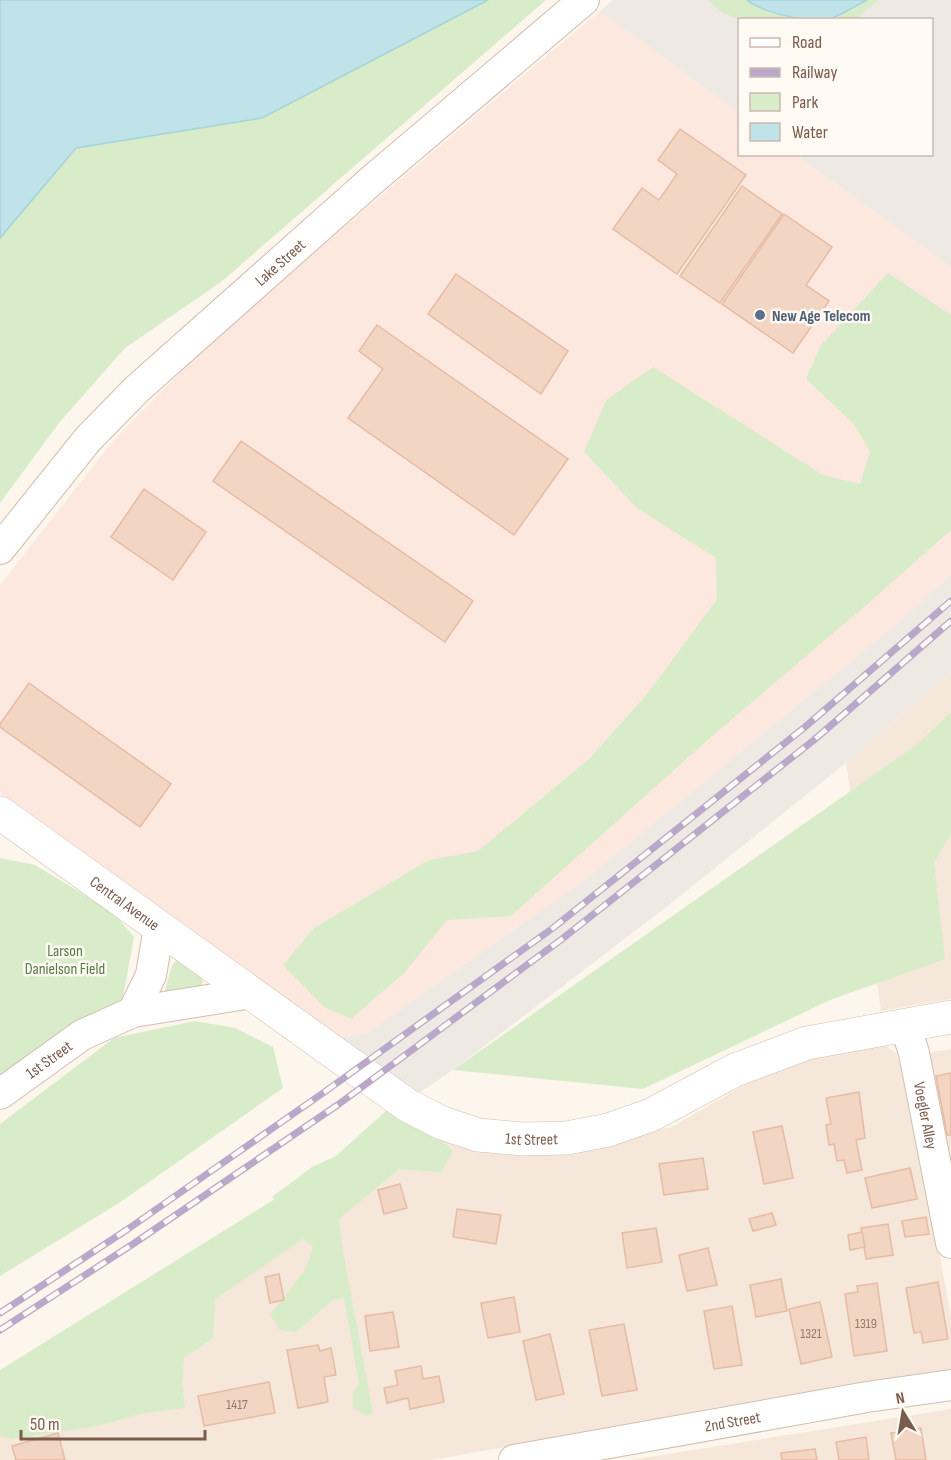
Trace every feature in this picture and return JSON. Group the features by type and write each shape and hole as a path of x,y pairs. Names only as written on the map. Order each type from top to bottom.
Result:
{"street":[{"name":"Lake Street","path":"0,549 88,439 137,389 371,181 584,0"},
{"name":"Central Avenue","path":"0,813 252,993"},
{"path":"133,1012 152,975 159,927"},
{"name":"1st Street","path":"0,1094 82,1035 133,1012 252,993 406,1105 442,1123 478,1135 523,1139 567,1138 608,1130 651,1115 735,1070 807,1043 951,1017"},
{"name":"Voegler Alley","path":"905,1025 914,1053 951,1243"},
{"name":"2nd Street","path":"514,1460 605,1452 867,1397 951,1385"}],"shaded area":[{"path":"613,0 951,0 951,267 797,156 933,156 933,18 738,18 738,112 600,11"},
{"path":"600,11 738,112 738,156 797,156 951,267 951,575 894,626 587,878 367,1033 337,1038 0,793 0,585 113,441 223,329"},
{"path":"951,575 951,673 846,763 665,908 453,1070 419,1093 337,1038 367,1033 587,878 894,626"},
{"path":"951,673 951,999 881,1011 846,763"},
{"path":"879,1041 896,1053 906,1075 951,1316 951,1369 431,1460 0,1460 0,1397 409,1127 490,1152 541,1156 672,1127 778,1065"},
{"path":"951,1049 951,1203 922,1054"},
{"path":"951,1409 951,1460 630,1460"}],"green space":[{"path":"488,0 546,0 221,282 125,348 59,423 0,503 0,238 76,148 262,118"},
{"path":"708,0 747,0 771,12 807,18 738,20 723,13"},
{"path":"867,0 878,0 857,18 829,18"},
{"path":"888,273 951,315 951,530 711,737 511,916 447,920 405,972 351,1019 324,1007 283,965 314,928 429,860 478,851 589,759 648,693 717,599 716,558 637,508 584,452 606,400 653,367 823,475 860,484 870,452 854,424 806,379 821,345"},
{"path":"951,712 951,834 934,862 945,959 830,1000 643,1089 453,1070 919,743"},
{"name":"Larson Danielson Field","path":"0,858 35,865 114,913 134,937 122,1002 0,1084"},
{"path":"178,959 201,977 203,981 201,987 162,996 172,966"},
{"path":"195,1021 235,1028 273,1047 283,1088 119,1203 0,1276 0,1124 114,1038"},
{"path":"387,1110 429,1129 453,1151 442,1172 399,1169 339,1219 373,1413 366,1416 353,1408 353,1392 359,1384 344,1298 333,1300 296,1332 280,1330 270,1315 305,1270 313,1247 303,1239 215,1299 213,1338 184,1358 182,1384 185,1408 144,1413 93,1427 12,1439 0,1436 0,1370 275,1199 272,1197 312,1167 336,1156"}],"water":[{"path":"0,0 488,0 262,118 76,148 0,238"},
{"path":"747,0 867,0 832,18 799,18 774,13"}],"building":[{"path":"680,129 746,175 677,274 613,229 642,188 659,200 677,174 658,160"},
{"path":"742,186 782,214 720,303 680,276"},
{"path":"784,214 832,247 806,285 829,301 793,353 722,304"},
{"path":"456,274 568,351 541,394 428,314"},
{"path":"377,325 568,459 514,535 348,418 383,369 359,351"},
{"path":"241,441 473,601 445,642 213,481"},
{"path":"144,489 206,532 173,580 111,537"},
{"path":"29,683 171,784 140,827 0,727"},
{"path":"951,1073 951,1135 947,1135 936,1076"},
{"path":"859,1092 865,1138 856,1140 862,1170 847,1173 844,1160 837,1161 834,1144 829,1145 826,1125 831,1124 826,1098"},
{"path":"782,1126 793,1178 764,1184 753,1132"},
{"path":"703,1158 708,1189 664,1195 659,1164"},
{"path":"910,1168 917,1199 872,1208 865,1178"},
{"path":"400,1184 407,1208 384,1214 378,1190"},
{"path":"457,1209 501,1215 496,1244 453,1237"},
{"path":"772,1213 776,1225 753,1231 749,1219"},
{"path":"926,1217 929,1234 905,1237 902,1221"},
{"path":"888,1224 893,1255 866,1259 861,1228"},
{"path":"656,1228 662,1262 627,1268 622,1233"},
{"path":"862,1232 865,1247 850,1250 848,1235"},
{"path":"708,1248 717,1285 687,1291 679,1255"},
{"path":"279,1274 284,1300 270,1303 265,1277"},
{"path":"781,1279 787,1311 756,1317 750,1285"},
{"path":"938,1282 948,1339 923,1343 921,1332 914,1333 906,1288"},
{"path":"877,1283 887,1351 854,1356 845,1294 858,1292 857,1286"},
{"path":"514,1297 520,1332 488,1338 481,1303"},
{"path":"820,1302 832,1357 801,1364 789,1309"},
{"path":"732,1306 742,1365 714,1369 704,1311"},
{"path":"393,1312 399,1347 370,1351 365,1316"},
{"path":"624,1324 637,1390 602,1396 589,1330"},
{"path":"550,1334 564,1394 536,1400 523,1341"},
{"path":"318,1345 320,1351 331,1348 336,1375 324,1377 328,1402 298,1408 287,1350"},
{"path":"421,1366 423,1379 439,1376 444,1402 410,1409 408,1398 387,1403 384,1388 398,1385 395,1371"},
{"path":"269,1382 275,1413 204,1426 198,1396"},
{"path":"921,1428 926,1460 896,1460 891,1433"},
{"path":"58,1433 65,1460 16,1460 12,1446"},
{"path":"866,1437 869,1460 839,1460 836,1442"},
{"path":"815,1449 817,1460 782,1460 781,1453"}],"railway":[{"path":"0,1313 128,1229 553,928 805,727 951,601"},
{"path":"0,1330 133,1244 339,1104 562,939 814,740 951,621"}],"place":[{"name":"New Age Telecom","path":"760,315"}]}
